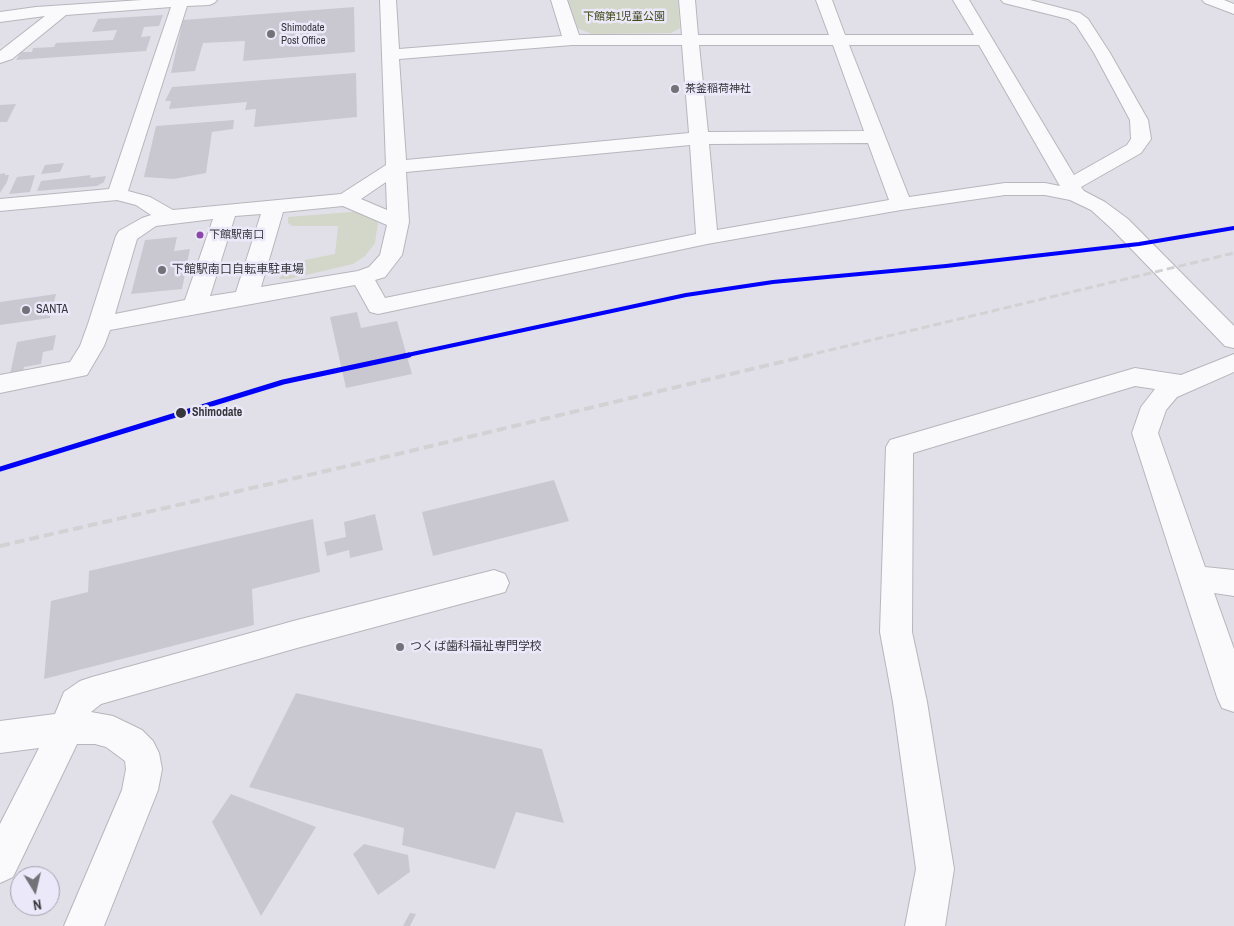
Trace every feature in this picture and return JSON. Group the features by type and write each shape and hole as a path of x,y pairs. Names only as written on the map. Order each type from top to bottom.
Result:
{"street":[{"path":"0,17 36,12 56,5 209,0"},
{"path":"100,324 362,277 377,272 386,263 391,255 398,222 388,0"},
{"path":"559,0 572,40"},
{"path":"687,0 707,238"},
{"path":"824,0 874,137 901,204"},
{"path":"1210,0 1234,9"},
{"path":"117,194 181,2"},
{"path":"0,58 6,55 56,5"},
{"path":"362,277 378,307 707,238 901,204 1005,189 1073,190 1134,149 1141,139 1139,120 1082,22 1074,16 988,5 985,40 1073,190 1098,206 1120,224 1234,340"},
{"path":"390,55 572,40 985,40"},
{"path":"346,200 396,167 699,138 874,137"},
{"path":"0,384 78,369 92,346 132,223 130,207 117,194"},
{"path":"0,205 117,194 143,201 169,217"},
{"path":"127,236 150,222 169,217 346,200 398,222"},
{"path":"246,298 274,206"},
{"path":"195,306 226,211"},
{"path":"1234,362 1168,391 1154,407 1146,433 1234,697"},
{"path":"925,926 935,869 910,702 896,632 900,447 1135,376 1183,384"},
{"path":"1194,578 1234,583"},
{"path":"0,864 67,728 76,703 92,692 114,684 297,634 494,583"},
{"path":"0,737 67,728 95,728 113,732 130,742 141,753 144,769 140,790 84,926"}],"green space":[{"name":"下館第1児童公園","path":"567,0 678,0 680,28 671,33 592,34 577,28"},
{"path":"363,211 372,215 378,223 375,243 365,256 353,264 289,279 279,279 288,265 335,254 338,226 292,226 288,223 288,217"}],"building":[{"path":"354,7 355,52 243,61 245,41 203,43 195,71 171,73 183,20"},
{"path":"163,15 159,26 144,27 141,37 151,36 146,51 16,60 21,52 32,52 33,48 54,47 56,43 113,40 117,30 92,32 98,19"},
{"path":"356,73 357,117 254,127 256,109 245,110 247,102 169,109 171,101 165,101 172,87"},
{"path":"16,104 7,122 0,122 0,105"},
{"path":"234,120 233,129 212,132 206,173 174,179 144,177 156,126"},
{"path":"64,163 60,172 41,174 45,165"},
{"path":"5,173 5,175 9,175 0,193 0,174"},
{"path":"35,175 30,192 9,194 17,177"},
{"path":"91,175 90,178 106,176 104,182 97,186 37,191 41,181"},
{"name":"下館駅南口自転車駐車場","path":"177,237 174,251 190,249 182,289 131,294 145,240"},
{"name":"SANTA","path":"56,294 50,318 0,325 0,302"},
{"path":"357,312 361,328 397,321 412,374 346,388 330,317"},
{"path":"56,335 53,350 43,352 41,364 24,367 23,372 10,374 17,342"},
{"path":"554,480 569,521 433,556 422,512"},
{"path":"375,514 383,550 350,558 349,550 327,556 324,542 346,537 344,522"},
{"path":"313,519 320,572 252,589 254,625 44,679 51,601 88,592 89,571"},
{"path":"296,693 542,749 564,823 516,812 495,869 402,845 404,828 249,787"},
{"path":"231,794 316,827 261,916 212,822"},
{"path":"364,844 408,855 410,872 378,895 353,854"},
{"path":"410,913 416,914 410,926 403,926"}],"railway":[{"path":"805,356 1234,253"},
{"path":"0,546 352,465 810,355"}],"transit line":[{"path":"0,469 283,382 686,295 773,282 946,266 1139,244 1234,228"}],"place":[{"name":"Shimodate Post Office","path":"271,34"},
{"name":"茶釜稲荷神社","path":"675,89"},
{"name":"下館駅南口","path":"200,235"},
{"name":"下館駅南口自転車駐車場","path":"162,270"},
{"name":"SANTA","path":"26,310"},
{"name":"Shimodate","path":"181,413"},
{"name":"つくば歯科福祉専門学校","path":"400,647"}]}
